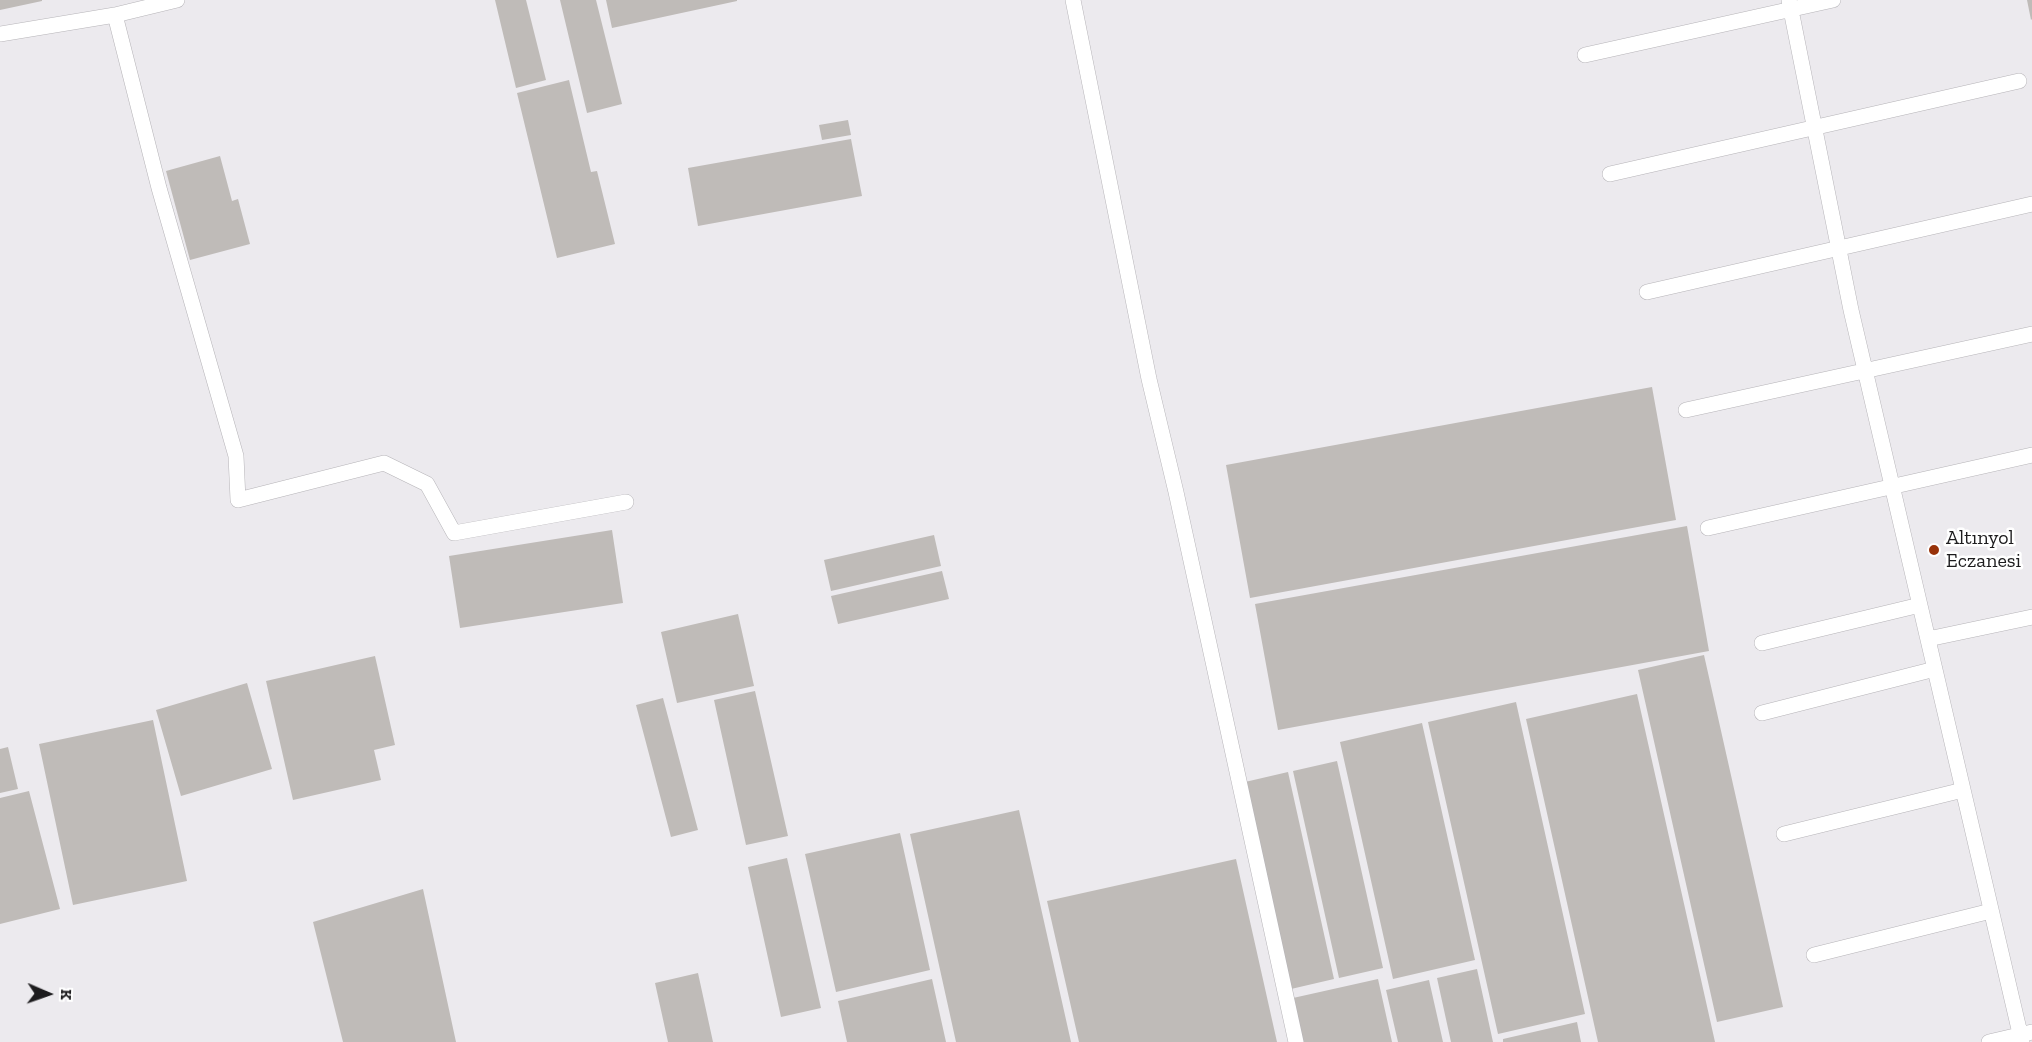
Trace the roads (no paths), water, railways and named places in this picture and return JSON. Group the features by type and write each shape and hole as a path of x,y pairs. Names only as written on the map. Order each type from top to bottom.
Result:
{"street":[{"path":"0,34 115,15 177,0"},
{"path":"1073,0 1149,379 1296,1042"},
{"path":"1585,55 1790,5 1833,0"},
{"path":"1790,5 1865,369 1992,911 2025,1036 1989,1042"},
{"path":"115,15 159,188 236,456 238,500 384,463 427,484 454,533 626,502"},
{"path":"1610,174 2019,81"},
{"path":"1647,292 2032,204"},
{"path":"1686,410 2032,333"},
{"path":"1708,528 1893,489 2032,456"},
{"path":"1761,643 1920,604"},
{"path":"1928,639 2032,617"},
{"path":"1762,713 1935,669"},
{"path":"1784,834 1963,790"},
{"path":"1814,956 1992,911"}],"place":[{"name":"Altınyol Eczanesi","path":"1934,550"}]}
